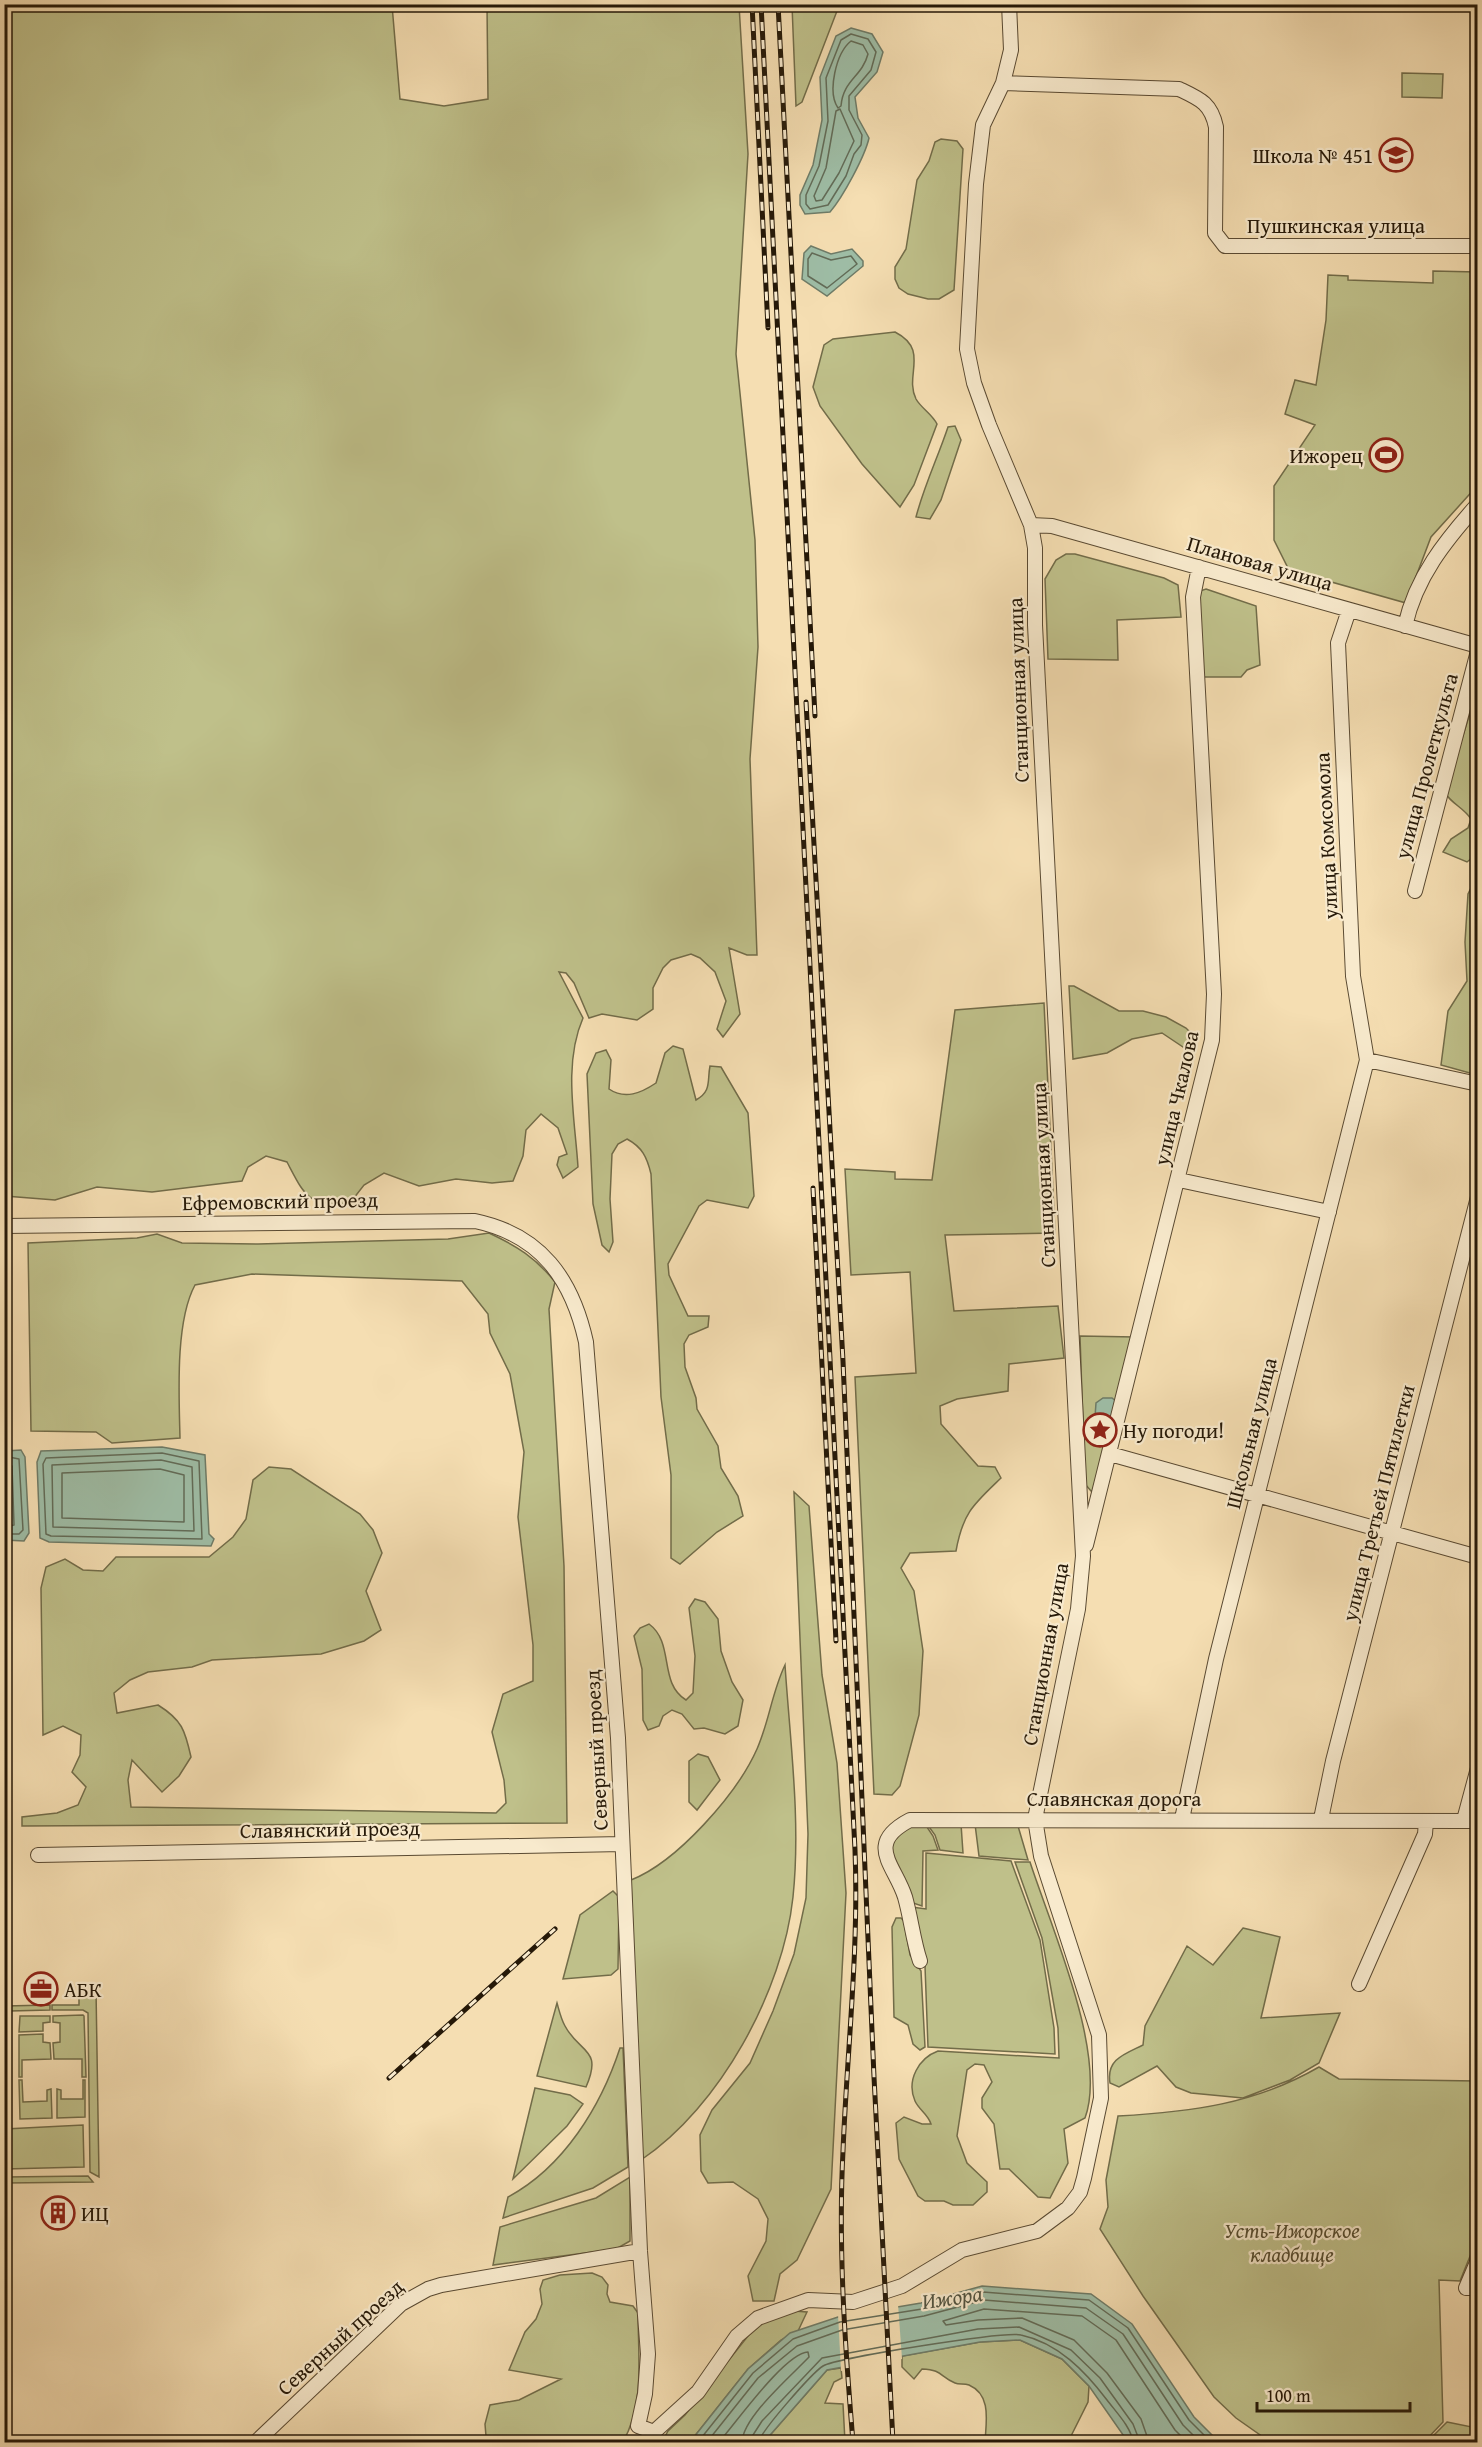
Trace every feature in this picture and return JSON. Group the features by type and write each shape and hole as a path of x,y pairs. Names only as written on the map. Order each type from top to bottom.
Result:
{"street":[{"name":"Станционная улица","path":"1009,4 1011,50 1003,84 983,125 975,196 967,349 974,383 1031,525 1035,548 1035,625 1083,1556 1078,1609 1035,1819"},
{"name":"Пушкинская улица","path":"1003,84 1179,89 1196,97 1212,110 1216,127 1215,233 1225,246 1478,246"},
{"path":"1405,626 1415,591 1440,547 1478,504"},
{"name":"Плановая улица","path":"1031,525 1052,526 1478,646"},
{"name":"улица Чкалова","path":"1083,1556 1208,1064 1214,1019 1193,597 1199,567"},
{"name":"улица Комсомола","path":"1349,610 1338,643 1353,976 1367,1060"},
{"name":"улица Пролеткульта","path":"1415,891 1478,651"},
{"path":"1367,1060 1478,1084"},
{"name":"Школьная улица","path":"1182,1819 1216,1659 1367,1060"},
{"path":"1179,1180 1329,1212"},
{"name":"улица Третьей Пятилетки","path":"1321,1819 1333,1761 1478,1197"},
{"name":"Ефремовский проезд","path":"4,1226 460,1220 494,1225 509,1231 546,1257"},
{"name":"Северный проезд","path":"546,1257 571,1290 586,1342 617,1726 640,2251 648,2354 645,2394 638,2426 654,2432 665,2425 698,2392 737,2336 758,2318 808,2300 853,2302 902,2286 962,2250 1037,2231 1068,2208 1080,2192 1101,2098 1099,2035 1041,1856 1035,1819"},
{"path":"1110,1454 1478,1557"},
{"path":"1080,1498 1090,1503 1098,1502"},
{"path":"1471,1820 1478,1768"},
{"name":"Славянская дорога","path":"920,1960 910,1928 904,1895 888,1866 885,1849 887,1838 895,1827 910,1820 1471,1820"},
{"path":"1359,1984 1425,1834 1426,1821"},
{"name":"Славянский проезд","path":"38,1855 622,1845"},
{"name":"Северный проезд","path":"256,2442 401,2304 428,2289 640,2251"},
{"path":"1472,2288 1478,2260"}],"green space":[{"path":"4,5 392,5 400,99 444,106 488,99 487,5 739,5 748,154 736,354 755,540 758,647 750,759 757,955 747,955 729,948 740,1014 723,1037 717,1029 726,1001 715,972 700,958 691,954 671,960 663,968 653,988 653,1009 637,1020 602,1014 589,1018 574,983 566,973 559,972 583,1018 573,1054 572,1073 578,1167 563,1178 557,1165 559,1157 567,1154 558,1128 541,1114 526,1130 523,1156 513,1181 492,1183 456,1179 419,1186 384,1173 364,1185 350,1203 325,1203 316,1201 304,1191 287,1162 266,1156 248,1167 242,1181 152,1192 97,1187 55,1200 5,1196"},
{"path":"792,5 836,5 837,11 802,102 796,106"},
{"path":"1402,73 1443,74 1442,98 1402,97"},
{"path":"941,139 957,141 963,149 954,290 939,299 928,299 908,294 899,288 895,279 895,267 906,249 917,180 929,161 935,142"},
{"name":"Ижорец","path":"1433,271 1477,272 1477,486 1431,537 1406,603 1289,570 1274,540 1274,486 1315,425 1285,414 1295,380 1316,385 1326,320 1328,275 1348,276 1348,280 1433,283"},
{"path":"895,332 905,339 914,355 913,390 916,399 937,424 914,485 900,507 862,464 820,406 813,387 824,345 833,339"},
{"path":"955,426 961,440 941,500 930,519 916,517 948,427"},
{"path":"1066,554 1075,554 1164,578 1178,585 1181,617 1117,620 1118,660 1048,659 1045,579 1056,560"},
{"path":"1206,589 1256,606 1260,665 1247,670 1241,677 1201,677 1197,598 1200,591"},
{"path":"1470,713 1477,714 1477,854 1467,862 1443,852 1451,839 1468,828 1471,819 1445,793"},
{"path":"1477,876 1477,1075 1441,1065 1448,1011 1467,981 1465,942 1468,894"},
{"path":"1069,986 1074,986 1119,1011 1143,1011 1166,1017 1186,1028 1194,1036 1186,1049 1162,1033 1132,1039 1107,1053 1073,1059"},
{"path":"1044,1003 1055,1233 945,1235 954,1311 1058,1306 1064,1358 1009,1364 1008,1391 957,1399 940,1406 941,1424 978,1466 995,1467 1001,1478 966,1518 956,1551 910,1553 901,1568 914,1591 923,1651 919,1715 900,1786 892,1795 874,1794 855,1377 916,1373 910,1272 851,1275 845,1169 895,1172 895,1179 932,1180 955,1010"},
{"path":"673,1046 683,1049 696,1100 707,1089 710,1066 721,1067 748,1113 754,1196 748,1208 707,1200 699,1206 668,1264 669,1275 688,1316 709,1316 708,1327 689,1335 684,1344 685,1367 696,1398 697,1409 718,1446 721,1468 738,1496 743,1516 717,1532 680,1564 671,1558 671,1475 661,1397 651,1174 646,1158 637,1145 627,1139 618,1144 612,1154 610,1199 613,1242 609,1252 602,1245 593,1204 587,1074 596,1053 606,1050 611,1060 609,1089 621,1094 633,1094 656,1083 665,1053"},
{"path":"489,1233 525,1253 555,1282 549,1309 564,1566 567,1823 22,1826 22,1817 57,1813 78,1805 86,1787 72,1772 80,1755 81,1735 63,1726 43,1735 41,1588 46,1567 65,1559 83,1570 103,1571 116,1557 209,1557 233,1537 246,1519 253,1480 269,1467 291,1469 360,1514 373,1530 382,1553 366,1591 381,1630 364,1641 321,1654 212,1660 192,1667 148,1672 130,1680 114,1693 117,1713 158,1705 181,1726 191,1757 179,1776 162,1792 132,1760 128,1780 131,1807 496,1813 506,1803 504,1780 492,1732 503,1694 533,1681 533,1645 518,1517 524,1452 510,1374 490,1333 488,1314 462,1281 252,1274 195,1285 184,1318 181,1338 180,1438 112,1443 96,1432 31,1431 28,1243 137,1238 157,1234 182,1243 258,1244 448,1239"},
{"path":"1080,1336 1135,1337 1095,1491 1091,1491 1085,1484"},
{"path":"794,1492 809,1506 822,1675 837,1763 846,1893 831,2189 797,2260 780,2274 774,2301 753,2301 748,2276 766,2241 768,2219 758,2199 733,2182 708,2183 701,2171 700,2135 712,2110 750,2063 773,2011 794,1954 806,1898 808,1834"},
{"path":"695,1599 705,1602 718,1619 721,1651 732,1682 743,1700 738,1726 725,1734 704,1728 694,1729 682,1714 672,1710 663,1716 659,1726 648,1730 643,1720 642,1669 634,1636 640,1628 649,1624 657,1632 665,1652 672,1684 677,1693 686,1700 693,1693 695,1656 689,1608"},
{"path":"785,1665 796,1839 793,1897 787,1933 761,2008 743,2044 697,2110 670,2137 641,2160 631,1880 649,1871 686,1843 704,1825 735,1786 757,1749"},
{"path":"698,1754 708,1757 720,1780 697,1810 689,1802 689,1761"},
{"path":"911,1824 925,1824 938,1850 923,1851 922,1906 910,1902 894,1865 890,1842"},
{"path":"927,1824 961,1824 963,1853 940,1850 935,1835"},
{"path":"975,1824 1018,1826 1028,1860 979,1856"},
{"path":"926,1853 1011,1861 1040,1940 1054,2028 1055,2054 928,2047 925,1966 911,1907 926,1909"},
{"path":"1015,1862 1030,1862 1074,1991 1089,2061 1090,2092 1085,2118 1064,2129 1068,2163 1050,2198 1038,2197 1009,2169 1000,2169 994,2124 982,2108 982,2098 992,2082 984,2065 975,2064 967,2070 957,2136 967,2163 987,2182 987,2192 973,2205 925,2201 918,2196 899,2159 896,2123 904,2117 922,2124 931,2124 915,2101 913,2093 913,2078 920,2064 938,2051 1059,2058 1058,2028 1042,1938"},
{"path":"613,1891 619,1897 618,1969 611,1975 563,1979 580,1915"},
{"path":"896,1918 904,1921 910,1955 921,1971 925,2047 920,2050 913,2044 908,2025 894,2017 892,1927"},
{"path":"1243,1928 1280,1937 1261,2018 1340,2013 1319,2063 1290,2080 1243,2098 1191,2093 1176,2087 1157,2066 1119,2087 1110,2083 1111,2068 1118,2058 1143,2045 1145,2026 1187,1946 1213,1965"},
{"path":"91,1989 96,1989 99,2177 90,2172 88,2013 83,2010 52,2010 52,2005 79,2005 79,1997 91,1997"},
{"path":"557,2003 565,2026 591,2058 591,2074 586,2087 537,2076"},
{"path":"50,2005 50,2010 10,2011 11,2047 9,2047 8,2015 5,2014 5,2006"},
{"path":"83,2015 86,2077 82,2077 82,2059 54,2059 53,2043 60,2042 60,2023 53,2022 53,2016"},
{"path":"20,2016 50,2016 50,2022 43,2023 43,2031 19,2032"},
{"path":"43,2034 43,2042 50,2043 51,2059 22,2060 22,2077 19,2077 19,2035"},
{"path":"620,2048 623,2048 628,2167 593,2188 503,2218 508,2197 546,2169 578,2133 602,2092"},
{"name":"Усть-Ижорское кладбище","path":"1319,2067 1339,2079 1477,2081 1477,2239 1460,2281 1439,2280 1443,2422 1424,2442 1287,2442 1266,2439 1236,2418 1214,2397 1143,2296 1100,2229 1108,2207 1106,2180 1118,2116 1171,2112 1247,2098 1295,2080"},
{"path":"19,2080 22,2080 23,2102 47,2101 47,2090 51,2089 52,2118 20,2119"},
{"path":"83,2080 85,2080 85,2117 57,2118 57,2089 61,2090 61,2099 83,2099"},
{"path":"535,2088 570,2095 583,2104 567,2126 513,2179"},
{"path":"83,2125 84,2167 5,2169 5,2129"},
{"path":"88,2176 93,2182 6,2183 6,2177"},
{"path":"630,2177 630,2241 616,2249 493,2265 500,2227 596,2198"},
{"path":"592,2273 602,2277 608,2285 607,2294 610,2302 633,2306 638,2313 639,2379 635,2411 623,2442 481,2442 486,2436 485,2424 490,2405 519,2400 561,2379 509,2370 525,2332 536,2319 542,2304 540,2289 543,2280 560,2275"},
{"path":"794,2311 807,2312 798,2331 781,2340 748,2369 690,2442 662,2442 668,2431 685,2415 748,2336 765,2321"},
{"path":"1020,2340 1062,2359 1089,2386 1088,2402 1068,2442 985,2442 986,2410 981,2395 976,2390 967,2384 955,2383 929,2370 922,2369 914,2379 902,2367 902,2356 980,2342"},
{"path":"841,2368 842,2378 834,2382 825,2403 843,2404 845,2442 764,2442 827,2370"},
{"path":"1447,2422 1477,2428 1477,2442 1427,2442"}],"water":[{"path":"851,28 872,34 883,52 877,72 855,97 858,118 869,138 853,176 830,212 805,214 800,205 800,195 813,165 822,120 820,77 836,36"},
{"path":"811,246 831,254 852,249 863,261 863,266 827,296 802,279 804,253"},
{"path":"1103,1398 1112,1398 1117,1402 1109,1424 1101,1423 1095,1417 1096,1403"},
{"path":"162,1447 205,1455 209,1534 214,1539 211,1546 49,1542 40,1538 37,1462 41,1451"},
{"path":"21,1450 25,1457 29,1533 24,1541 5,1540 5,1451"},
{"name":"Ижора","path":"982,2286 1091,2294 1132,2324 1194,2417 1219,2442 1128,2442 1089,2386 1062,2359 1020,2340 980,2342 827,2370 764,2442 690,2442 748,2369 790,2333 838,2317 921,2303"}],"pier":[{"path":"898,2304 902,2359 841,2371 838,2314"}],"railway":[{"path":"752,4 768,328"},
{"path":"761,4 855,1850 854,1963 841,2223 845,2333 853,2442"},
{"path":"778,4 815,716"},
{"path":"806,702 843,1361 874,2077 893,2442"},
{"path":"813,1188 836,1641"},
{"path":"389,2078 555,1929"}],"place":[{"name":"Школа № 451","path":"1396,155"},
{"name":"Ижорец","path":"1386,455"},
{"name":"Ну погоди!","path":"1100,1430"},
{"name":"АБК","path":"41,1989"},
{"name":"ИЦ","path":"58,2213"}]}
